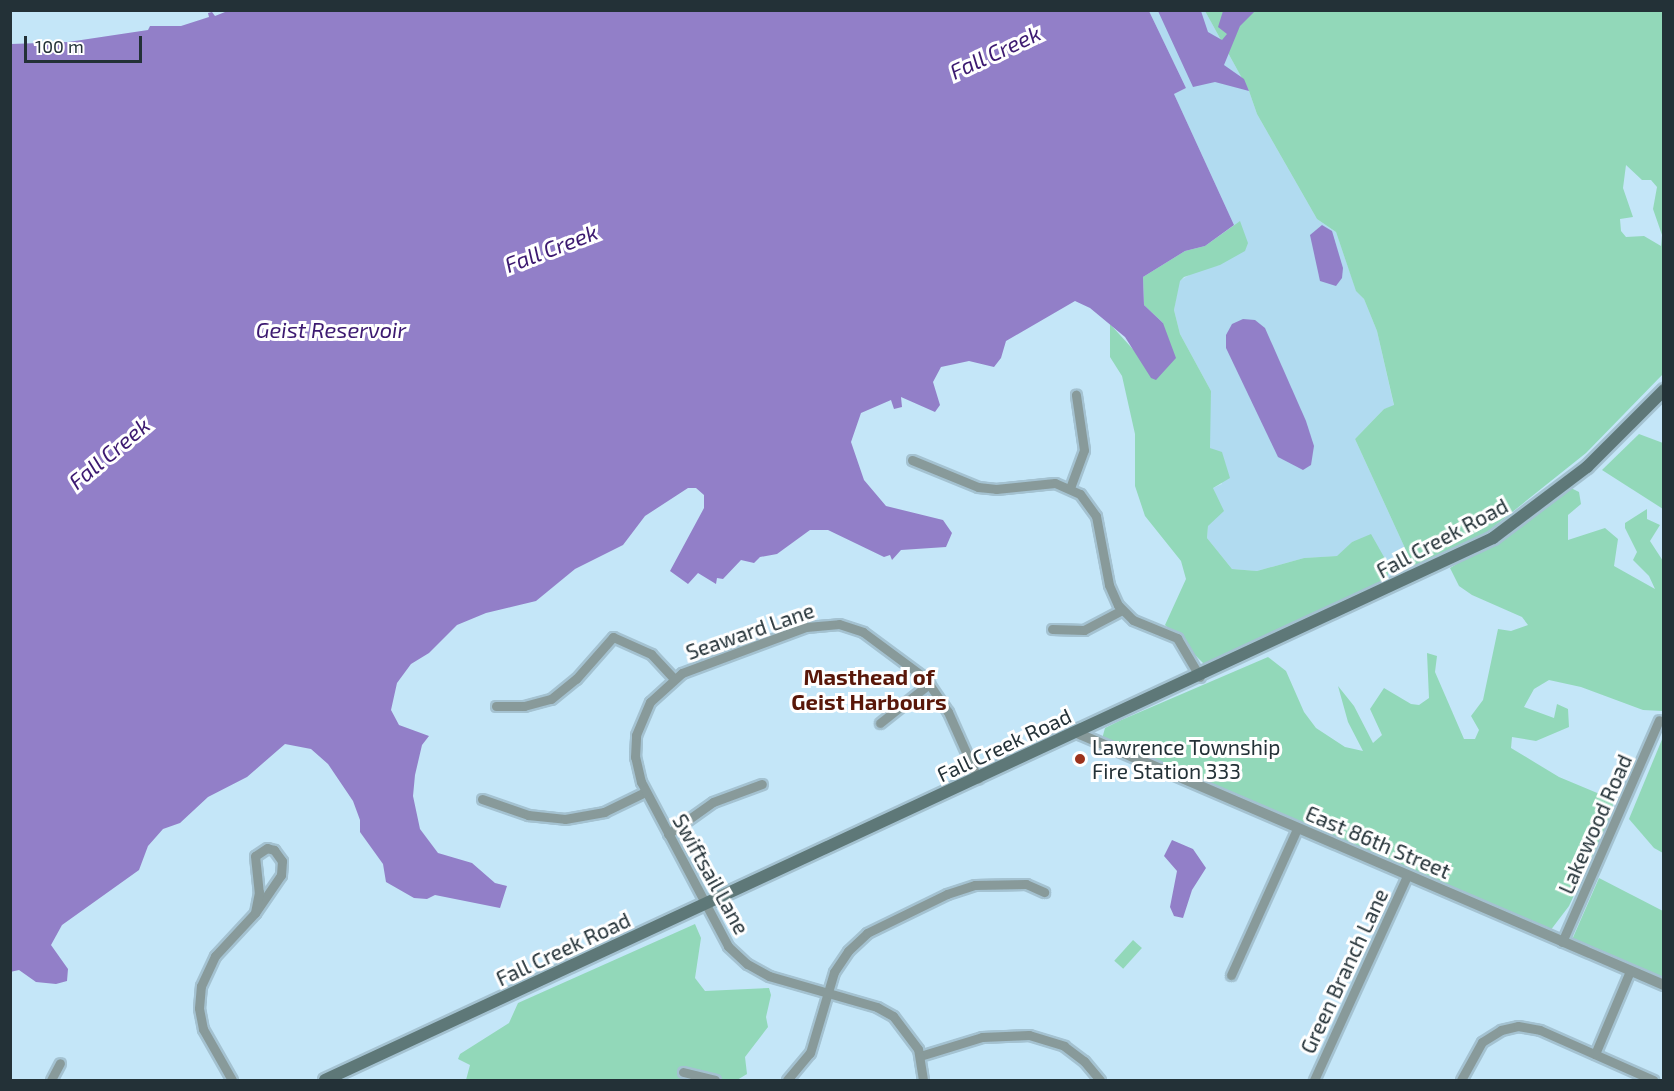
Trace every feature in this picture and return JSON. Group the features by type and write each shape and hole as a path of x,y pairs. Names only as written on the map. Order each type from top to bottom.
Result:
{"main road":[{"name":"Fall Creek Road","path":"325,1080 1200,677 1493,538 1587,467 1664,390"}],"street":[{"path":"1070,488 1084,450 1076,394"},
{"path":"912,460 978,487 996,489 1046,483 1070,488 1083,497 1096,516 1109,585 1122,610 1133,620 1177,638 1200,677"},
{"path":"1052,629 1084,630 1122,610"},
{"name":"Seaward Lane","path":"673,678 806,627 835,623 863,632 914,667 929,684 948,712 978,779"},
{"path":"496,706 524,706 551,699 576,679 613,637 651,654 673,678"},
{"name":"Swiftsail Lane","path":"673,678 650,702 638,728 635,757 645,792 719,934 747,964 777,979 887,1012 904,1027 920,1056"},
{"path":"880,723 929,684"},
{"name":"Lakewood Road","path":"1562,942 1659,720"},
{"name":"East 86th Street","path":"1077,734 1664,985"},
{"path":"668,834 713,802 762,784"},
{"path":"482,799 532,815 565,819 604,812 645,792"},
{"path":"1231,975 1297,829"},
{"path":"232,1080 203,1029 200,993 215,956 255,914 281,875 282,861 274,850 267,848 255,856 259,892 255,914"},
{"name":"Green Branch Lane","path":"1314,1080 1407,876"},
{"path":"787,1080 809,1056 826,993 848,951 886,922 975,885 1026,884 1044,892"},
{"path":"1595,1054 1630,971"},
{"path":"1461,1080 1478,1047 1506,1028 1540,1030 1653,1080"},
{"path":"923,1080 920,1056 982,1037 1029,1035 1064,1046 1084,1061 1100,1080"},
{"path":"51,1080 60,1063"},
{"path":"683,1072 715,1080"}],"shaded area":[{"path":"1149,11 1205,11 1249,91 1257,114 1317,219 1336,232 1356,290 1364,299 1377,331 1394,406 1384,409 1355,439 1415,570 1388,584 1366,538 1352,542 1338,556 1304,558 1257,571 1232,569 1207,538 1208,526 1219,506 1213,488 1222,484 1216,451 1210,448 1207,438 1211,391 1180,334 1174,310 1179,281 1198,270 1220,265 1239,222 1234,225 1174,94 1186,88"}],"green space":[{"path":"1205,11 1663,11 1663,374 1586,453 1476,541 1415,570 1355,439 1384,409 1394,405 1377,331 1364,299 1356,291 1336,232 1317,219 1257,114 1249,91","holes":["1626,165 1642,180 1651,180 1657,187 1653,209 1662,235 1661,246 1644,236 1626,237 1621,231 1620,219 1633,217 1623,188"]},
{"path":"1240,221 1248,243 1245,251 1220,265 1184,277 1180,281 1174,310 1180,334 1211,391 1210,448 1222,452 1230,478 1213,488 1224,511 1208,526 1207,538 1232,569 1257,571 1304,558 1337,556 1352,542 1371,534 1388,564 1388,584 1205,665 1165,625 1186,579 1181,561 1145,516 1135,486 1135,434 1122,376 1110,357 1110,324 1140,357 1163,323 1144,305 1143,277 1185,251 1205,246"},
{"path":"1639,434 1663,443 1663,509 1602,470"},
{"path":"1569,487 1579,492 1581,504 1568,515 1568,540 1605,528 1618,539 1614,566 1655,589 1649,576 1633,560 1637,552 1625,528 1625,523 1647,509 1647,519 1660,525 1650,541 1663,561 1663,711 1643,710 1581,687 1549,680 1534,689 1524,707 1554,718 1557,704 1568,709 1569,727 1536,741 1512,737 1511,748 1559,777 1614,800 1611,816 1569,906 1550,931 1102,739 1105,728 1119,721 1268,657 1286,671 1304,712 1316,728 1345,747 1363,751 1348,722 1338,686 1354,706 1373,743 1382,735 1370,709 1384,688 1411,704 1419,705 1429,698 1427,653 1437,656 1435,672 1464,739 1475,739 1479,730 1471,716 1483,700 1498,629 1511,631 1528,625 1522,617 1472,595 1459,586 1450,568 1505,535"},
{"path":"1663,737 1663,853 1654,848 1629,819"},
{"path":"1599,878 1663,911 1663,981 1571,942"},
{"path":"695,924 701,938 695,978 705,991 769,988 771,995 766,1017 768,1027 745,1057 747,1074 737,1080 466,1080 470,1065 458,1059 460,1054 509,1023 518,1003"},
{"path":"1133,940 1142,948 1123,969 1114,961"}],"water":[{"name":"Geist Reservoir","path":"230,10 1149,11 1186,88 1174,94 1234,225 1205,246 1185,251 1143,277 1144,305 1163,323 1176,358 1156,380 1151,378 1125,337 1090,308 1075,301 1006,341 1001,358 994,367 969,361 941,367 933,382 940,405 935,412 901,397 902,407 894,409 891,400 861,413 851,442 864,480 886,506 943,520 952,533 946,547 901,550 892,560 890,555 884,557 828,530 810,530 777,554 760,557 754,563 741,560 723,579 717,578 716,584 698,573 688,584 670,571 704,508 704,495 696,488 688,488 645,516 623,545 575,569 536,601 486,613 457,625 429,653 411,664 397,683 391,710 399,725 429,736 422,745 415,775 413,796 420,829 438,853 472,863 495,883 507,886 500,908 435,895 427,899 414,898 386,882 383,864 360,832 360,820 353,801 328,764 311,749 285,744 247,777 208,797 180,823 163,829 148,846 139,870 62,925 51,945 68,969 67,981 56,984 36,982 19,970 10,972 11,44 68,42 148,30 150,26 181,26 209,17 208,13 212,12 215,16"},
{"path":"1158,11 1201,11 1208,32 1222,40 1227,34 1218,27 1223,11 1255,11 1240,26 1224,65 1244,79 1249,91 1215,82 1193,87"},
{"path":"1322,225 1332,231 1343,268 1342,278 1336,286 1320,281 1310,235"},
{"path":"1243,319 1255,320 1265,328 1306,421 1314,446 1311,465 1303,470 1278,457 1226,348 1226,335 1232,324"},
{"path":"1172,840 1193,849 1206,868 1192,890 1183,918 1174,916 1170,907 1177,871 1164,856"}],"place":[{"name":"Lawrence Township Fire Station 333","path":"1080,759"}],"district":[{"name":"Masthead of Geist Harbours","path":"869,688"}],"water label":[{"name":"Fall Creek","path":"995,52"},
{"name":"Fall Creek","path":"551,248"},
{"name":"Fall Creek","path":"109,453"}]}
